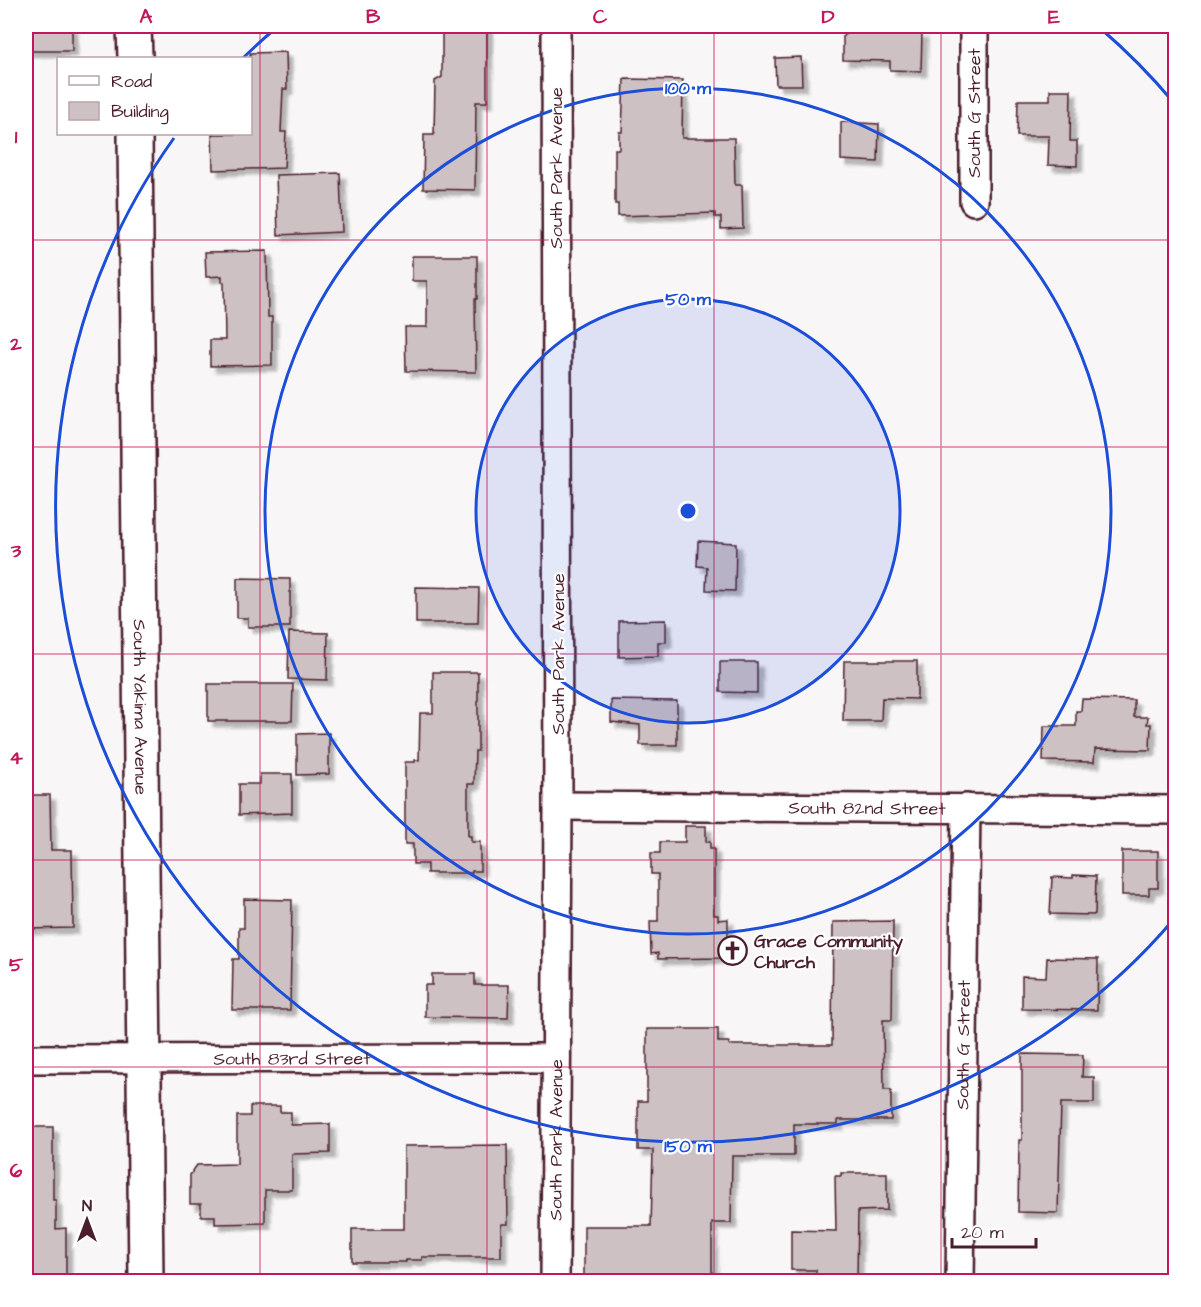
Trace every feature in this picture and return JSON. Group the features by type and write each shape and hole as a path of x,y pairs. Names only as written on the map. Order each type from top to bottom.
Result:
{"main road":[{"path":"134,26 135,57"},
{"name":"South Yakima Avenue","path":"135,135 146,1281"}],"street":[{"name":"South Park Avenue","path":"555,1281 558,806 556,26"},
{"name":"South G Street","path":"974,26 974,201"},
{"name":"South 82nd Street","path":"558,806 1176,810"},
{"name":"South G Street","path":"960,1281 966,808"},
{"name":"South 83rd Street","path":"26,1059 556,1058"}],"building":[{"path":"26,26 72,26 72,51 26,51"},
{"path":"442,26 487,26 487,102 476,102 475,190 423,189 424,135 434,135 435,81 442,77"},
{"path":"852,27 893,28 893,33 922,33 921,71 890,70 890,61 843,60 843,36"},
{"path":"286,52 287,89 283,89 281,132 286,132 284,168 213,170 212,135 252,135 252,57 250,53"},
{"path":"801,57 802,85 776,85 775,58"},
{"path":"624,79 683,80 682,138 734,138 735,185 742,185 743,228 721,229 721,217 715,217 715,213 618,216 618,204 615,204 615,149 619,149 619,132 622,132"},
{"path":"1050,90 1071,90 1070,141 1077,141 1077,166 1048,165 1049,136 1017,136 1018,100 1050,100"},
{"path":"841,122 879,124 878,162 841,160"},
{"path":"340,173 342,232 278,235 276,175"},
{"path":"267,251 268,317 272,317 272,365 210,366 210,340 225,340 224,282 222,282 222,276 206,277 205,252"},
{"path":"412,256 477,256 476,372 406,371 405,327 427,327 427,281 412,281"},
{"path":"698,541 736,543 735,591 706,590 707,567 697,566"},
{"path":"237,578 290,579 290,627 248,627 248,618 237,618"},
{"path":"416,587 479,588 478,623 416,623"},
{"path":"666,620 666,642 658,642 658,656 619,657 619,621"},
{"path":"289,632 328,633 327,680 288,679"},
{"path":"844,661 917,661 917,699 882,698 881,721 843,721"},
{"path":"720,662 757,662 757,693 720,692"},
{"path":"433,672 478,672 478,751 475,751 474,784 468,784 468,836 471,836 471,842 480,842 480,871 472,871 472,873 427,873 427,864 413,864 413,844 405,844 405,762 419,760 420,713 433,713"},
{"path":"208,684 293,684 292,721 208,721"},
{"path":"1082,699 1134,700 1134,717 1148,717 1147,724 1151,724 1150,750 1095,749 1094,762 1043,761 1044,726 1076,726 1076,711 1081,711"},
{"path":"611,700 677,701 677,745 640,745 640,725 611,722"},
{"path":"329,733 329,774 297,775 297,734"},
{"path":"260,774 292,774 292,813 239,815 239,784 260,784"},
{"path":"26,795 50,795 51,850 72,850 73,928 26,929"},
{"path":"685,826 706,826 706,842 710,842 710,849 714,849 714,915 718,915 718,920 728,919 728,953 721,953 721,958 658,959 658,953 651,954 650,921 658,921 658,874 651,874 651,853 660,853 660,842 685,842"},
{"path":"1122,851 1158,851 1158,888 1149,888 1149,895 1122,895"},
{"path":"1073,875 1096,876 1095,914 1050,914 1052,877 1073,878"},
{"path":"244,899 292,900 290,1010 232,1010 233,959 239,959 239,928 244,928"},
{"path":"893,921 892,1020 883,1020 884,1090 891,1090 891,1120 838,1120 838,1124 794,1124 794,1156 732,1156 731,1223 712,1223 712,1281 584,1281 584,1226 651,1226 653,1150 638,1150 638,1101 647,1101 647,1029 718,1029 718,1042 729,1042 729,1045 832,1045 833,922"},
{"path":"1047,958 1098,959 1097,1010 1022,1009 1022,976 1046,977"},
{"path":"432,974 475,974 475,985 509,985 508,1018 425,1017 425,985 432,985"},
{"path":"1022,1054 1083,1055 1082,1077 1094,1077 1094,1103 1061,1103 1058,1213 1018,1212 1019,1140 1022,1140"},
{"path":"250,1106 280,1106 280,1112 291,1112 291,1125 330,1124 330,1153 292,1154 292,1190 265,1190 265,1223 215,1224 215,1216 201,1216 201,1204 190,1204 190,1175 197,1165 237,1164 237,1116 250,1116"},
{"path":"26,1127 53,1127 53,1200 56,1200 56,1229 66,1228 66,1281 26,1281"},
{"path":"507,1145 508,1224 502,1224 501,1227 501,1257 422,1257 422,1260 406,1260 406,1262 352,1262 352,1229 404,1229 404,1146"},
{"path":"841,1173 887,1173 887,1210 858,1211 857,1281 816,1281 816,1270 791,1270 791,1230 836,1231 835,1176 841,1176"}],"place":[{"name":"Grace Community Church","path":"733,951"}]}
